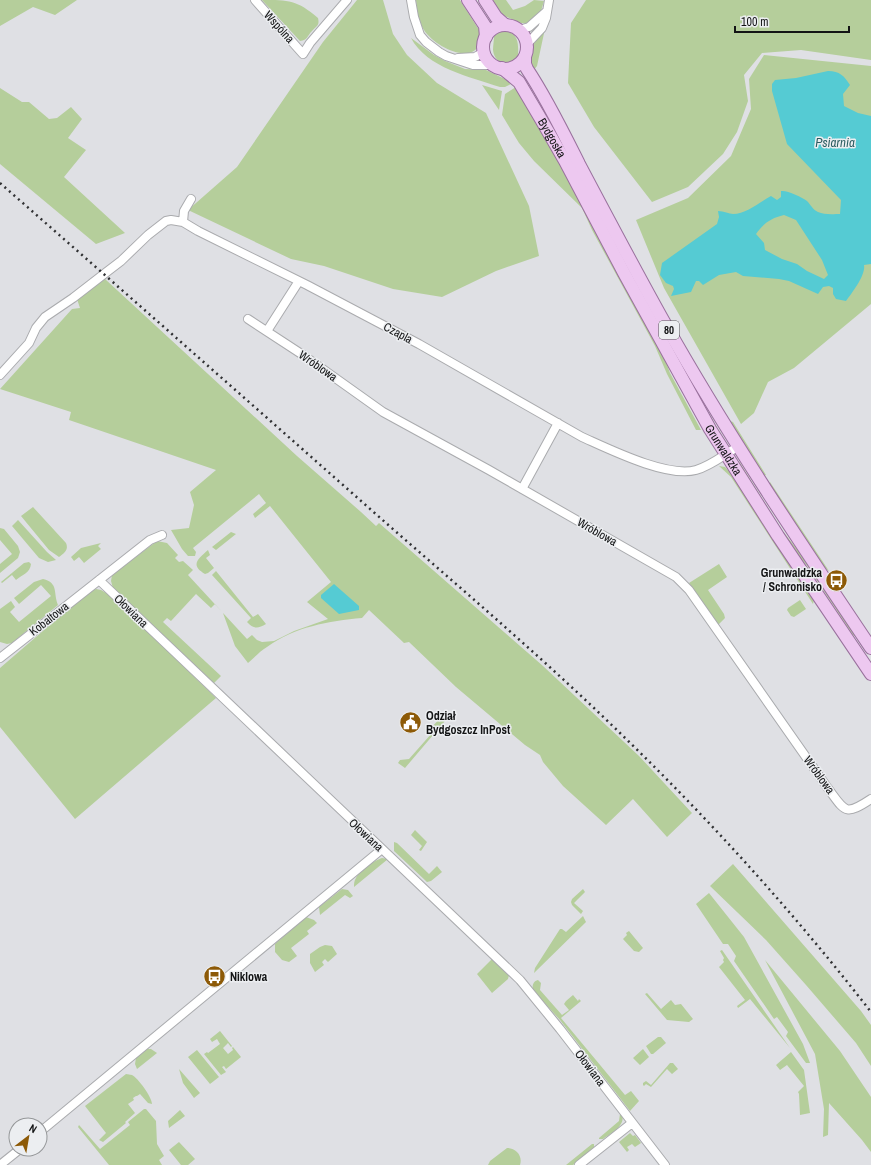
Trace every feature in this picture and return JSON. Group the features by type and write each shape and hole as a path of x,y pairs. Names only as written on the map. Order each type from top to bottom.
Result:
{"main road":[{"path":"468,0 485,26 486,37"},
{"path":"485,0 496,16 505,25"},
{"path":"484,52 483,45 486,37 494,28 505,25 510,25 519,30 526,39 527,44"},
{"name":"80","path":"525,57 527,44"},
{"name":"80","path":"484,52 486,57 497,67"},
{"path":"497,67 508,68 515,66 525,57"},
{"name":"Bydgoska","path":"525,57 527,69 553,113 599,213"},
{"name":"Bydgoska","path":"497,67 519,82 565,161 599,213"},
{"name":"Grunwaldzka","path":"599,213 711,404 788,524 871,648"},
{"name":"Grunwaldzka","path":"599,213 704,418 778,536 871,674"}],"street":[{"name":"Wspólna","path":"255,0 303,54 310,43 347,0"},
{"path":"411,0 420,35 426,42 439,52 473,65 497,67"},
{"path":"527,44 542,28 549,0"},
{"path":"519,30 529,27 547,10"},
{"path":"455,58 475,57 484,52"},
{"path":"0,375 29,343 36,328 45,317 73,298 121,261 148,235 166,222 171,220 183,222 184,211 191,199"},
{"name":"Czapla","path":"183,222 419,344 558,423 610,450 668,470 683,472 698,470 739,446"},
{"path":"267,332 299,281"},
{"name":"Wróblowa","path":"248,319 383,412 676,577 689,590 814,769 844,809 850,810 857,808 871,799"},
{"path":"522,489 558,423"},
{"path":"99,580 150,540 162,535"},
{"name":"Kobaltowa","path":"0,658 99,580"},
{"name":"Ołowiana","path":"99,580 520,980 560,1029 665,1165"},
{"path":"48,1125 382,850"},
{"path":"579,1165 632,1122"},
{"path":"0,1165 10,1157"}],"green space":[{"path":"0,0 77,0 55,15 33,7 0,26"},
{"path":"262,0 279,0 298,4 318,18 318,24 306,39 300,41"},
{"path":"357,0 383,0 393,34 407,55 437,83 486,113 529,206 539,256 496,271 442,297 393,289 324,266 291,259 188,210 237,167 323,42"},
{"path":"416,0 460,0 481,33 479,44 474,51 467,53 457,52 438,44 430,37 420,23"},
{"path":"493,0 506,0 513,10 525,6 534,0 544,1 541,11 527,23 521,23 502,15"},
{"path":"586,0 871,0 871,60 801,50 762,53 744,75 748,101 737,132 723,154 688,187 652,202 594,127 568,83 571,23"},
{"path":"546,24 537,66 533,71 530,58 531,52 535,40"},
{"path":"501,31 512,34 517,40 518,60 510,64 502,63 494,54 494,36"},
{"path":"411,38 445,61 465,69 486,70 513,83 505,87 500,87 450,70 427,57"},
{"path":"764,55 871,66 871,304 794,368 768,382 754,413 741,424 664,288 636,220 688,198 731,156 751,109 749,79"},
{"path":"482,85 502,91 499,110"},
{"path":"516,87 533,113 662,351 670,373 701,430 696,430 667,374 655,346 592,230 582,208 534,161 519,143 502,115 505,94"},
{"path":"0,88 22,102 29,102 49,119 57,118 71,107 82,119 68,138 86,150 64,177 125,233 96,244 0,164"},
{"path":"105,279 297,456 376,526 379,523 543,666 639,756 692,813 667,837 633,799 606,825 563,786 543,762 540,755 525,745 456,687 409,642 404,643 369,610 362,618 325,623 289,634 264,649 248,663 235,646 223,613 247,639 252,635 257,640 262,642 274,641 294,631 328,619 307,602 331,582 270,506 255,518 253,514 266,503 259,494 193,548 196,552 195,556 188,556 171,530 189,528 194,505 190,492 216,470 69,420 71,412 0,389 72,309 80,308 77,299"},
{"path":"730,421 733,422 766,475 763,476"},
{"path":"735,459 740,463 781,529 812,568 859,639 853,635 808,567 781,534"},
{"path":"719,466 725,467 730,472 814,600 813,604 731,477"},
{"path":"770,482 829,571 819,563 769,486"},
{"path":"33,507 66,543 67,545 64,553 59,557 49,550 21,516"},
{"path":"18,520 56,560 48,562 39,558 12,526"},
{"path":"0,528 4,529 18,546 20,552 18,558 0,573 0,564 12,554 0,540"},
{"path":"231,532 236,534 216,550 212,547"},
{"path":"157,541 167,543 178,555 175,558 179,562 183,561 193,570 188,575 215,604 211,608 196,594 171,621 167,618 163,622 221,676 214,683 113,588 111,581 112,575"},
{"path":"101,543 98,546 101,549 84,563 79,557 74,561 71,557 81,548"},
{"path":"208,550 210,555 206,558 214,568 205,574 197,568 197,562"},
{"path":"29,562 31,564 26,573 16,580 12,575 2,583 1,582 24,563"},
{"path":"719,564 727,577 708,590 724,614 725,618 718,625 689,583"},
{"path":"216,571 253,617 258,614 266,624 256,628 247,622 251,618 212,575"},
{"path":"43,579 51,583 55,589 58,605 12,643 7,644 0,642 0,609 11,601 15,607 10,612 19,622 51,596 41,585 19,604 14,598 34,582"},
{"path":"96,589 101,590 111,596 216,698 75,819 0,727 0,668 78,599"},
{"path":"800,600 806,609 794,617 791,616 787,610 788,608"},
{"path":"447,711 451,714 405,768 398,763 400,760 409,759 432,733 429,730"},
{"path":"415,830 427,842 421,851 419,850 422,846 411,835"},
{"path":"394,842 397,843 429,874 437,866 442,872 431,881 427,882 394,851"},
{"path":"382,858 388,859 354,887 355,880 360,872 371,863"},
{"path":"733,864 861,1011 871,1025 871,1066 856,1043 766,940 710,886"},
{"path":"342,889 348,890 353,896 350,898 345,895 320,915 319,907"},
{"path":"583,889 585,892 574,903 583,911 581,914 571,902 572,899"},
{"path":"709,893 744,937 803,1044 810,1063 806,1063 786,1036 788,1032 777,1017 774,1019 734,961 736,956 728,944 723,944 696,904"},
{"path":"583,916 586,922 534,973 535,968 560,929 566,932"},
{"path":"306,917 317,923 307,931 309,934 291,948 297,956 289,962 282,960 275,952 275,944"},
{"path":"629,931 643,948 639,952 634,951 623,939"},
{"path":"325,945 332,946 337,954 328,962 325,959 322,962 324,965 315,972 310,963 310,954"},
{"path":"722,950 790,1048 750,999 738,1008 737,1006 745,1000 719,967 724,962 724,958 720,951"},
{"path":"492,959 509,975 508,979 492,993 477,974"},
{"path":"765,960 840,1051 871,1097 871,1152 829,1103 828,1135 823,1137 824,1109 815,1054"},
{"path":"538,980 541,983 540,990 562,1015 569,1010 564,1004 573,995 578,1001 579,999 581,1001 561,1018 625,1095 631,1091 639,1101 630,1111 560,1020 533,990 533,984"},
{"path":"647,993 661,1009 671,1000 675,1005 681,1004 693,1019 689,1022 667,1020 645,994"},
{"path":"220,1031 232,1046 231,1047 228,1043 223,1048 228,1054 233,1050 233,1047 241,1057 226,1069 224,1066 222,1067 226,1072 221,1075 204,1054 207,1052 208,1053 220,1044 217,1039 212,1042 210,1039"},
{"path":"658,1037 661,1037 666,1043 651,1054 646,1046"},
{"path":"147,1049 151,1049 157,1053 137,1069 135,1064 136,1058"},
{"path":"643,1049 649,1057 640,1065 633,1058"},
{"path":"197,1050 219,1077 210,1084 188,1057"},
{"path":"791,1052 804,1070 810,1113 800,1115 798,1092 804,1086 787,1065 780,1070 776,1065"},
{"path":"670,1063 673,1063 678,1069 672,1074 667,1069 651,1087 646,1084 644,1086 643,1085 646,1081 651,1085"},
{"path":"179,1069 200,1093 194,1098 183,1083"},
{"path":"126,1074 132,1075 138,1080 147,1093 152,1104 148,1103 140,1094 133,1098 134,1100 128,1104 135,1113 125,1122 126,1123 103,1142 99,1140 106,1133 85,1106"},
{"path":"146,1109 156,1121 157,1144 164,1156 159,1160 162,1165 109,1165 78,1127 79,1125 100,1149 130,1125 128,1122"},
{"path":"180,1110 185,1116 169,1128 168,1121"},
{"path":"620,1114 622,1114 623,1118 620,1126 603,1139 599,1139 619,1121"},
{"path":"630,1133 633,1136 635,1135 641,1143 635,1147 632,1144 627,1147 629,1150 627,1152 619,1142"},
{"path":"179,1142 195,1159 188,1165 181,1165 169,1150"},
{"path":"594,1144 594,1147 573,1165 566,1165"},
{"path":"507,1148 513,1149 518,1153 521,1162 520,1165 488,1165 490,1161"}],"water":[{"name":"Psiarnia","path":"828,71 839,73 850,85 843,94 844,106 858,113 871,116 871,264 864,265 861,279 846,301 836,299 833,294 833,288 829,286 823,287 818,294 789,281 743,276 736,272 719,275 703,285 699,281 696,281 691,292 671,296 674,289 673,286 666,283 660,275 662,263 717,224 719,217 718,211 733,214 743,212 771,196 777,200 781,197 781,191 784,191 805,199 815,210 820,213 840,214 841,200 787,144 772,91 772,84 775,80 796,78","holes":["784,215 796,220 822,260 828,275 824,279 807,271 797,264 782,259 765,250 764,243 756,234 768,222 779,216"]},
{"path":"334,584 359,606 359,610 339,614 321,598 321,595"}],"railway":[{"path":"0,183 504,626 592,706 719,833 812,939 871,1012"}],"place":[{"name":"Grunwaldzka / Schronisko","path":"837,580"},
{"name":"Odział Bydgoszcz InPost","path":"410,723"},
{"name":"Niklowa","path":"214,977"}]}
